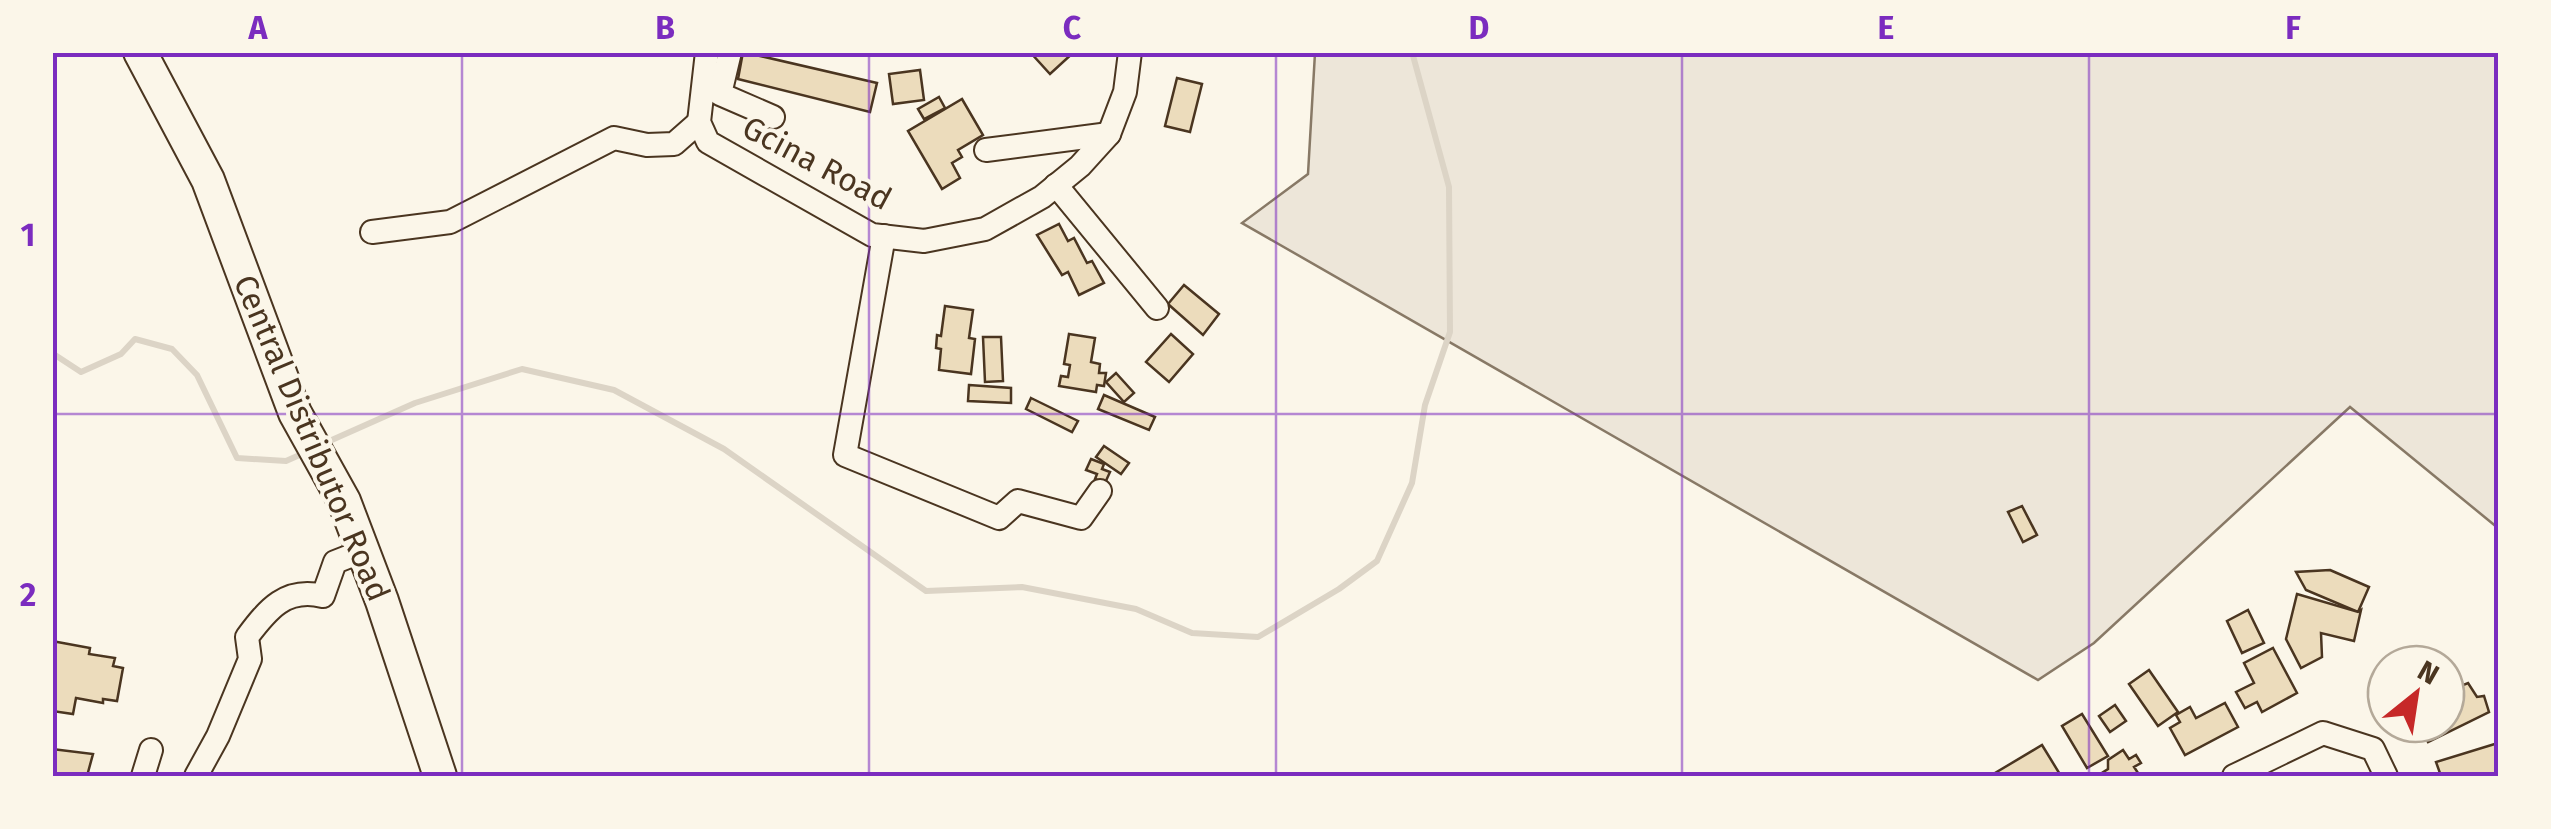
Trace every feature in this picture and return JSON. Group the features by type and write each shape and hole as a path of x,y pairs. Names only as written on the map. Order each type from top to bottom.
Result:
{"highway":[{"name":"Central Distributor Road","path":"140,52 208,180 304,410 351,494 400,595 458,776"},
{"name":"Central Distributor Road","path":"160,52 228,176 304,410"},
{"name":"Central Distributor Road","path":"351,494 363,551 440,776"}],"street":[{"name":"Gcina Road","path":"707,52 699,122 708,142 872,234 924,241 985,229 1080,166 1110,134 1125,92 1130,52"},
{"path":"730,52 720,94 773,117"},
{"path":"372,232 450,222 614,138 648,145 674,144 699,122"},
{"path":"986,150 1110,134"},
{"path":"1056,185 1157,308"},
{"path":"884,236 845,454 999,518 1018,502 1082,518 1100,492"},
{"path":"196,776 218,736 250,660 247,637 271,606 288,596 308,592 323,596 334,562 363,551"},
{"path":"2234,776 2322,733 2373,749 2386,776"},
{"path":"142,776 152,750"}],"shaded area":[{"path":"1315,53 2498,53 2498,528 2350,407 2094,643 2038,680 1242,223 1308,174"}],"building":[{"path":"743,52 877,83 870,112 738,79"},
{"path":"1030,52 1074,52 1050,74"},
{"path":"920,70 924,100 893,104 889,74"},
{"path":"1177,78 1202,84 1190,132 1165,126"},
{"path":"939,97 945,108 924,119 918,109"},
{"path":"962,99 983,135 958,150 962,157 952,163 960,178 942,189 908,131"},
{"path":"1059,224 1068,241 1074,238 1087,263 1092,261 1104,283 1079,295 1068,272 1062,275 1037,235"},
{"path":"1184,285 1219,314 1203,335 1168,304"},
{"path":"945,306 973,310 969,338 975,339 971,374 939,370 941,349 936,348 937,335 941,336"},
{"path":"1069,334 1095,338 1091,362 1100,364 1099,373 1106,373 1104,386 1097,385 1096,392 1059,386 1061,376 1068,377 1070,365 1064,364"},
{"path":"1171,334 1193,354 1169,382 1146,362"},
{"path":"983,337 1001,337 1003,381 985,382"},
{"path":"1116,373 1134,393 1124,402 1106,382"},
{"path":"969,385 1011,388 1011,403 968,401"},
{"path":"1104,395 1155,417 1149,430 1098,409"},
{"path":"1031,398 1078,421 1072,432 1026,409"},
{"path":"1104,446 1129,463 1121,474 1096,457"},
{"path":"1091,459 1104,464 1102,469 1110,472 1105,483 1086,470"},
{"path":"2022,506 2037,535 2023,542 2008,512"},
{"path":"2330,570 2369,587 2358,612 2306,590 2296,572"},
{"path":"2297,594 2361,610 2354,641 2321,633 2322,657 2301,668 2286,639"},
{"path":"2248,610 2264,643 2242,653 2227,621"},
{"path":"52,641 90,648 89,654 115,658 113,666 123,668 117,701 103,699 103,703 76,698 73,714 52,711"},
{"path":"2273,648 2297,693 2262,712 2257,702 2245,708 2236,692 2254,683 2244,663"},
{"path":"2149,670 2178,712 2158,726 2129,684"},
{"path":"2466,684 2477,697 2484,696 2489,712 2466,723"},
{"path":"2225,703 2238,727 2185,755 2170,728 2180,722 2176,715 2190,707 2196,718"},
{"path":"2115,705 2126,721 2110,732 2099,716"},
{"path":"2082,714 2108,756 2087,768 2062,726"},
{"path":"2498,743 2498,776 2441,776 2436,762"},
{"path":"2042,745 2061,776 1990,776"},
{"path":"52,749 93,754 87,776 52,776"},
{"path":"2123,750 2129,759 2136,755 2141,763 2134,767 2140,776 2097,776 2108,769 2108,760"}],"waterway":[{"path":"325,443 415,403 522,369 614,390 724,449 926,591 1022,587 1136,609 1192,633 1258,637 1339,589 1377,561 1412,483 1425,405 1450,332 1449,187 1412,52"},
{"path":"52,353 81,372 121,354 135,339 172,349 197,375 237,458 286,461 304,453"}]}
